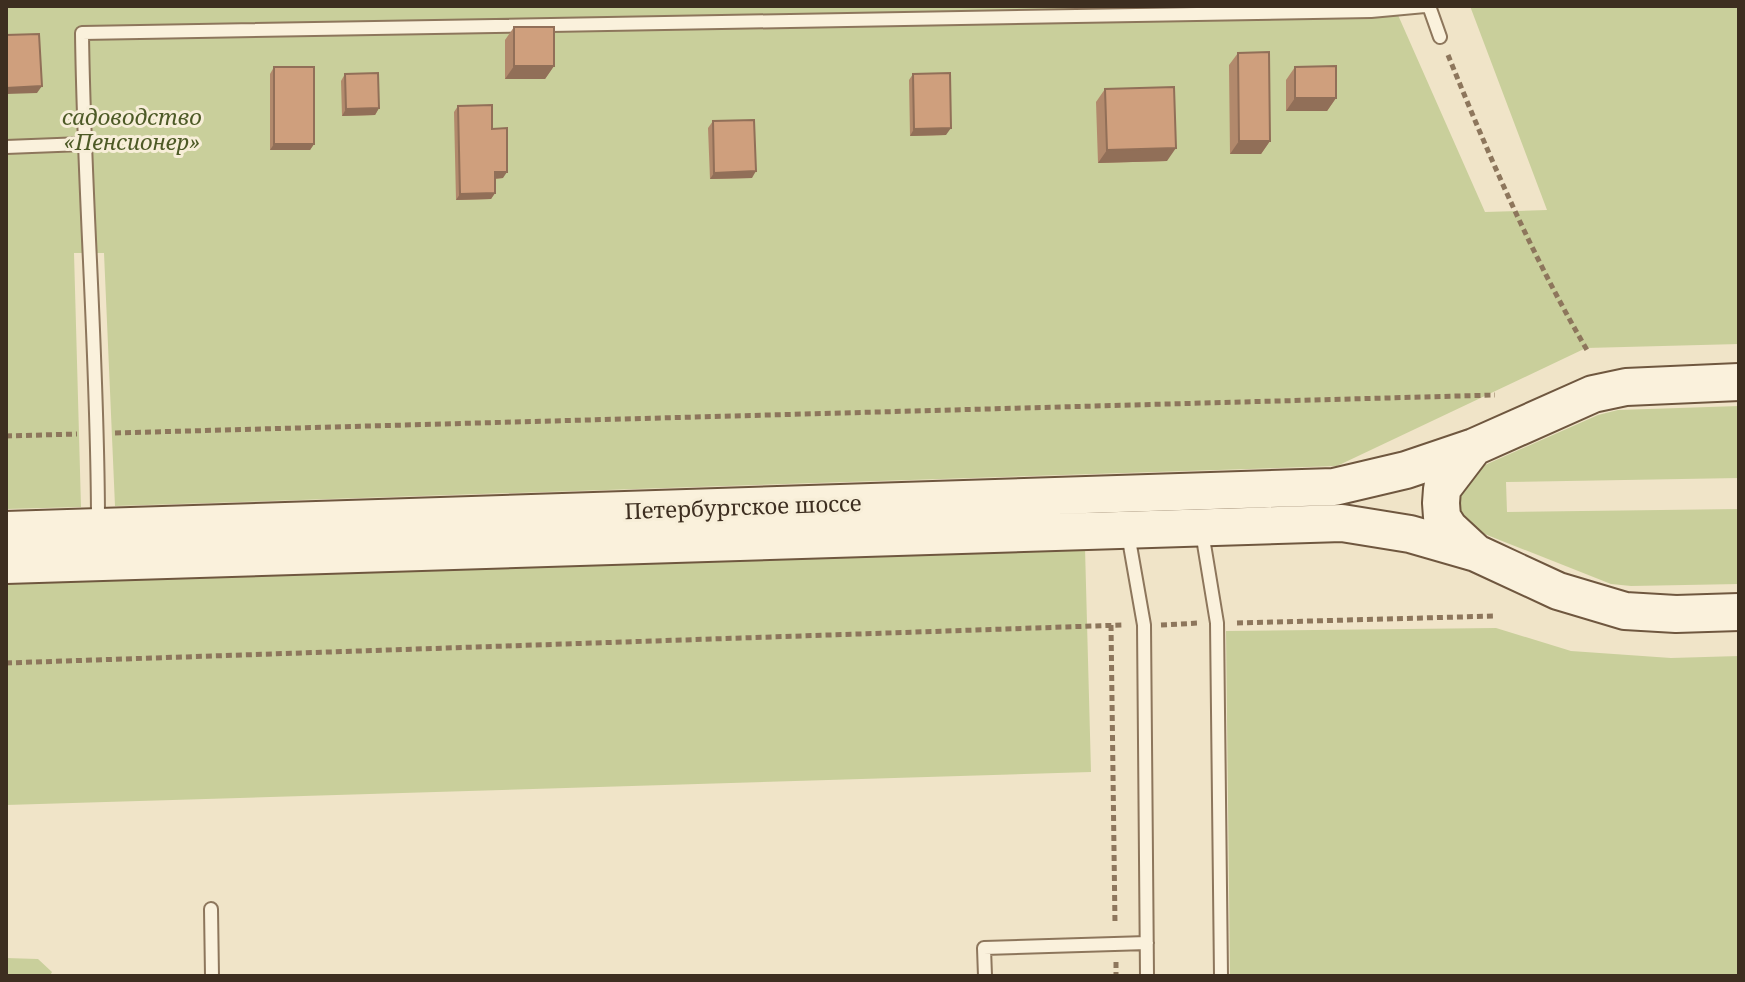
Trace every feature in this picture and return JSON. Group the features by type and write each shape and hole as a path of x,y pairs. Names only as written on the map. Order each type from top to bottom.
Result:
{"main road":[{"name":"Петербургское шоссе","path":"6,530 1334,487 1406,470 1474,447 1593,394 1626,387 1739,382"},
{"path":"1474,447 1442,489 1441,503 1442,517 1449,528 1476,553 1558,591 1625,611 1676,614 1739,612"},
{"name":"Петербургское шоссе","path":"6,565 1342,523 1410,534 1476,553"}],"lane":[{"path":"98,528 91,253 83,144 82,33 1395,10 1427,6 1440,37"},
{"path":"6,147 83,144"},
{"path":"1202,529 1217,623 1221,976"},
{"path":"1128,531 1144,625 1147,976"},
{"path":"211,909 212,976"},
{"path":"985,976 984,948 1147,943"}],"path":[{"path":"1440,37 1491,162 1559,302 1587,350"},
{"path":"6,436 1495,395"},
{"path":"6,663 1111,625 1496,616"},
{"path":"1111,625 1116,976"}],"green space":[{"name":"садоводство «Пенсионер»","path":"6,6 1394,6 1485,212 1547,210 1470,6 1739,6 1739,344 1586,348 1337,466 115,506 104,253 74,253 81,507 6,509"},
{"path":"1739,406 1739,478 1506,482 1507,512 1739,509 1739,584 1611,584 1477,531 1462,512 1459,488 1476,469 1598,415 1618,410"},
{"path":"1085,548 1091,772 6,805 6,583"},
{"path":"1496,628 1571,651 1671,658 1739,656 1739,976 1230,976 1226,631"},
{"path":"6,958 38,959 52,972 50,976 6,976"}],"building":[{"path":"514,27 554,27 554,66 514,66"},
{"path":"39,34 42,86 6,88 6,35"},
{"path":"1269,52 1270,141 1239,141 1238,53"},
{"path":"1336,66 1336,98 1295,98 1295,67"},
{"path":"274,67 314,67 314,144 274,144"},
{"path":"378,73 379,108 346,109 345,74"},
{"path":"950,73 951,128 914,129 913,74"},
{"path":"1174,87 1176,148 1107,150 1105,89"},
{"path":"492,105 492,129 507,128 507,172 495,172 495,193 460,194 458,106"},
{"path":"754,120 756,171 714,173 713,121"}]}
